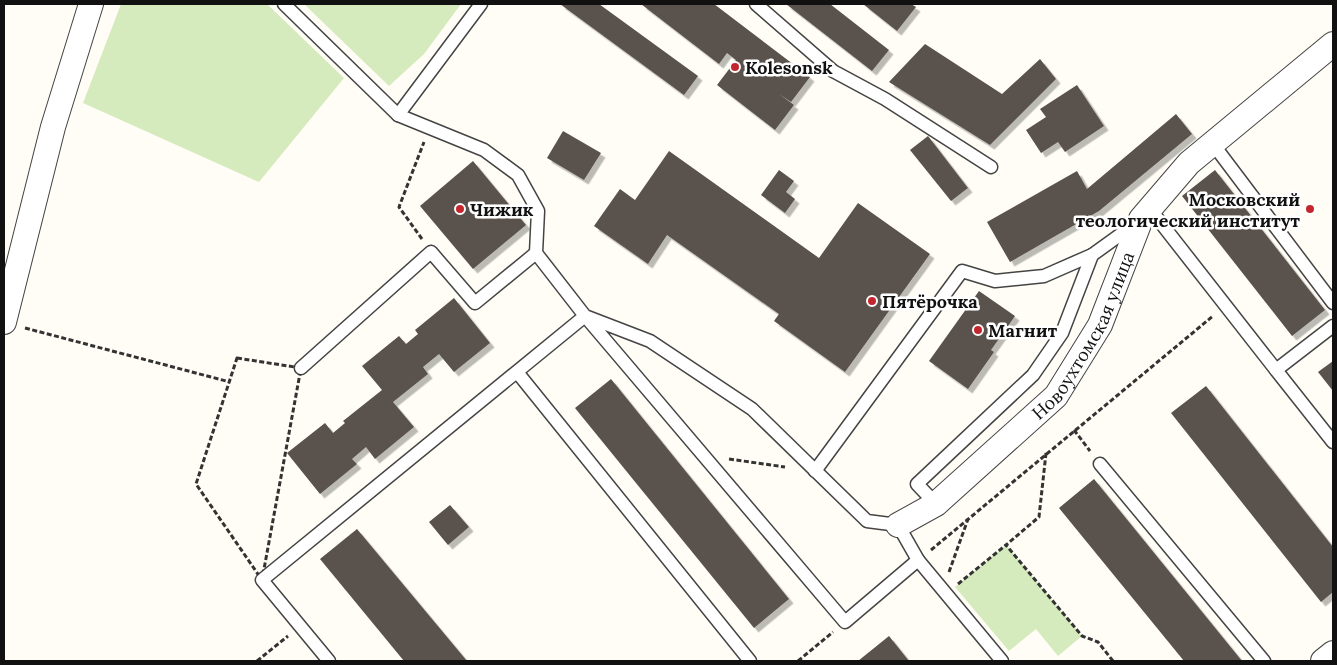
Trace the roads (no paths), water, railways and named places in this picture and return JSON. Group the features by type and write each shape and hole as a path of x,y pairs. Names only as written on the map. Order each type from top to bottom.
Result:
{"street":[{"path":"11,324 53,127 91,4"},
{"name":"Новоухтомская улица","path":"898,525 936,504 1062,389 1100,325 1146,214 1189,163 1333,44"},
{"path":"1323,661 1333,653"}],"lane":[{"path":"284,4 398,115 484,150 518,175 538,211 536,253 584,316 845,622 918,560"},
{"path":"398,115 481,4"},
{"path":"756,4 833,71 885,99 991,167"},
{"path":"1213,144 1333,303"},
{"path":"815,471 962,271 994,281 1044,276 1092,255 1146,214 1227,305 1333,442"},
{"path":"301,368 430,252 475,303 536,253"},
{"path":"936,504 917,484 1033,375 1062,333 1092,255"},
{"path":"329,661 262,580 584,316"},
{"path":"584,316 650,341 744,404 867,521 898,525 918,560 1002,661"},
{"path":"1276,370 1333,326"},
{"path":"517,372 750,661"},
{"path":"1100,464 1264,661"}],"place":[{"name":"Kolesonsk","path":"735,67"},
{"name":"Чижик","path":"460,209"},
{"name":"Московский теологический институт","path":"1310,209"},
{"name":"Пятёрочка","path":"872,301"},
{"name":"Магнит","path":"978,330"}]}
